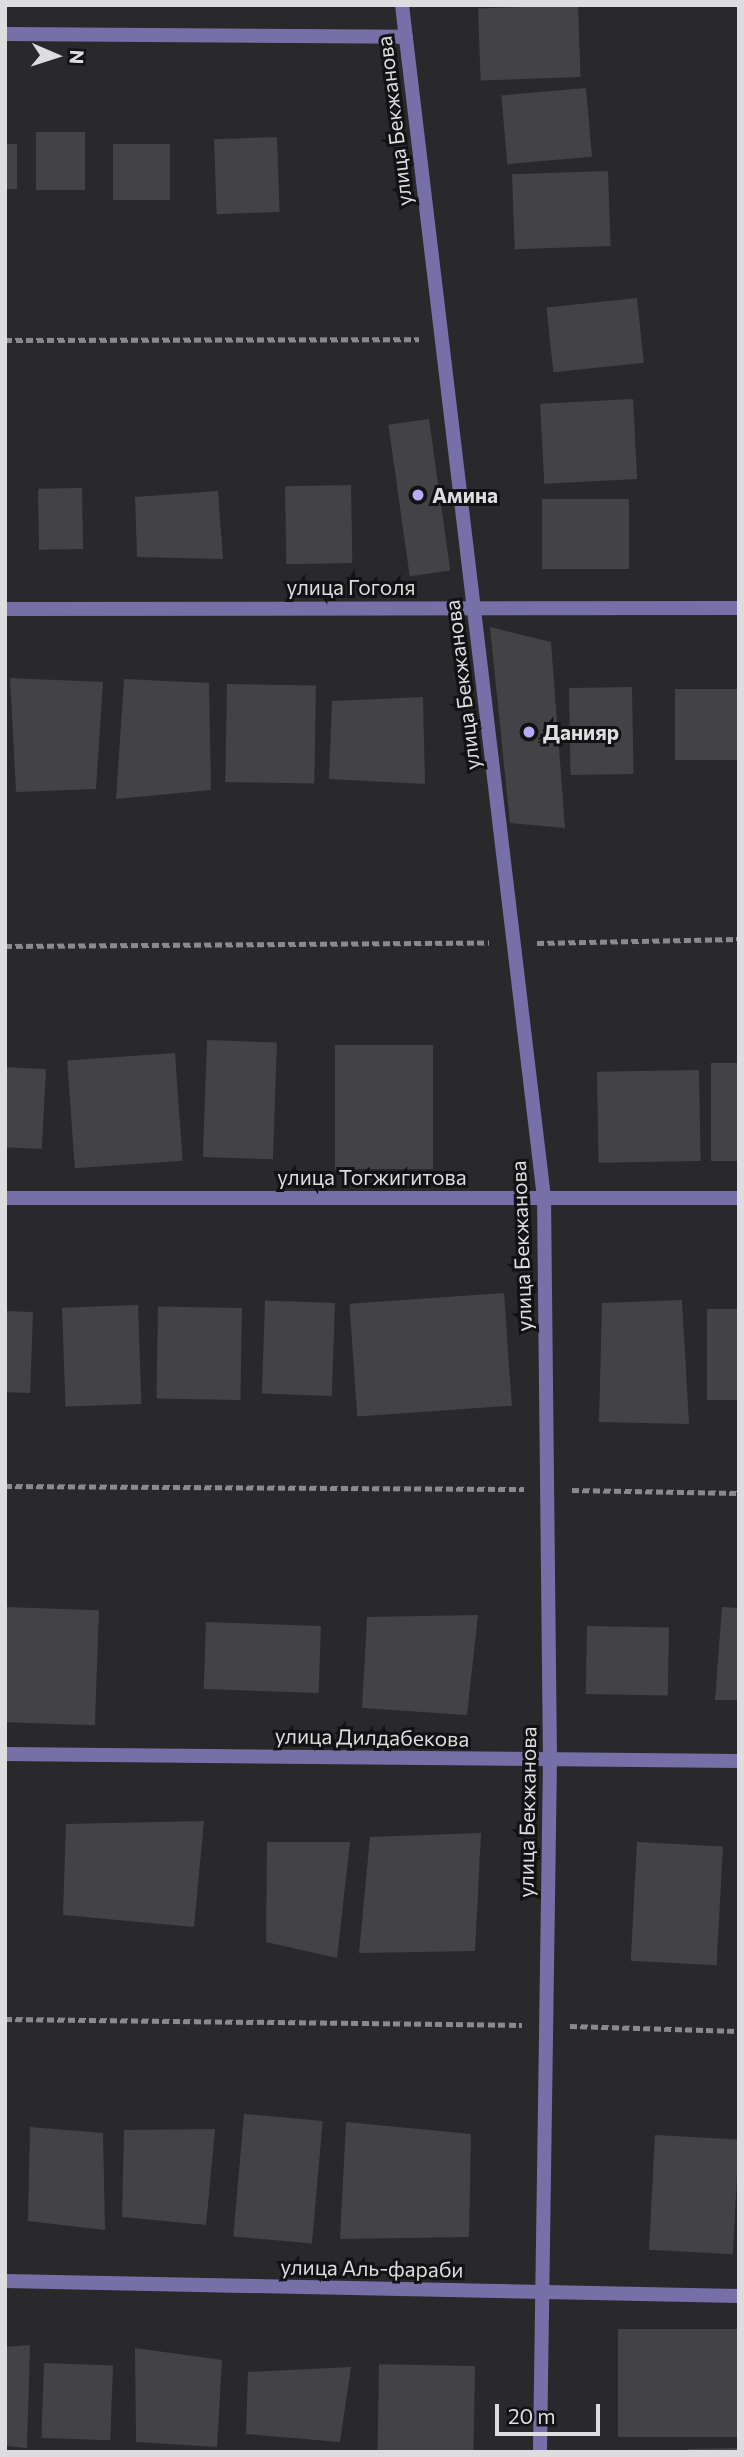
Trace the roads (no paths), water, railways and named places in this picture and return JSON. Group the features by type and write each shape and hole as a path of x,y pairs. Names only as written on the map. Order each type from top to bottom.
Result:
{"street":[{"name":"улица Бекжанова","path":"402,5 544,1197 550,1760 539,2293 540,2452"},
{"path":"5,34 406,37"},
{"name":"улица Гоголя","path":"5,609 739,608"},
{"name":"улица Тогжигитова","path":"5,1198 739,1198"},
{"name":"улица Дилдабекова","path":"5,1754 739,1761"},
{"name":"улица Аль-фараби","path":"5,2281 739,2296"}],"place":[{"name":"Амина","path":"418,495"},
{"name":"Данияр","path":"529,732"}]}
